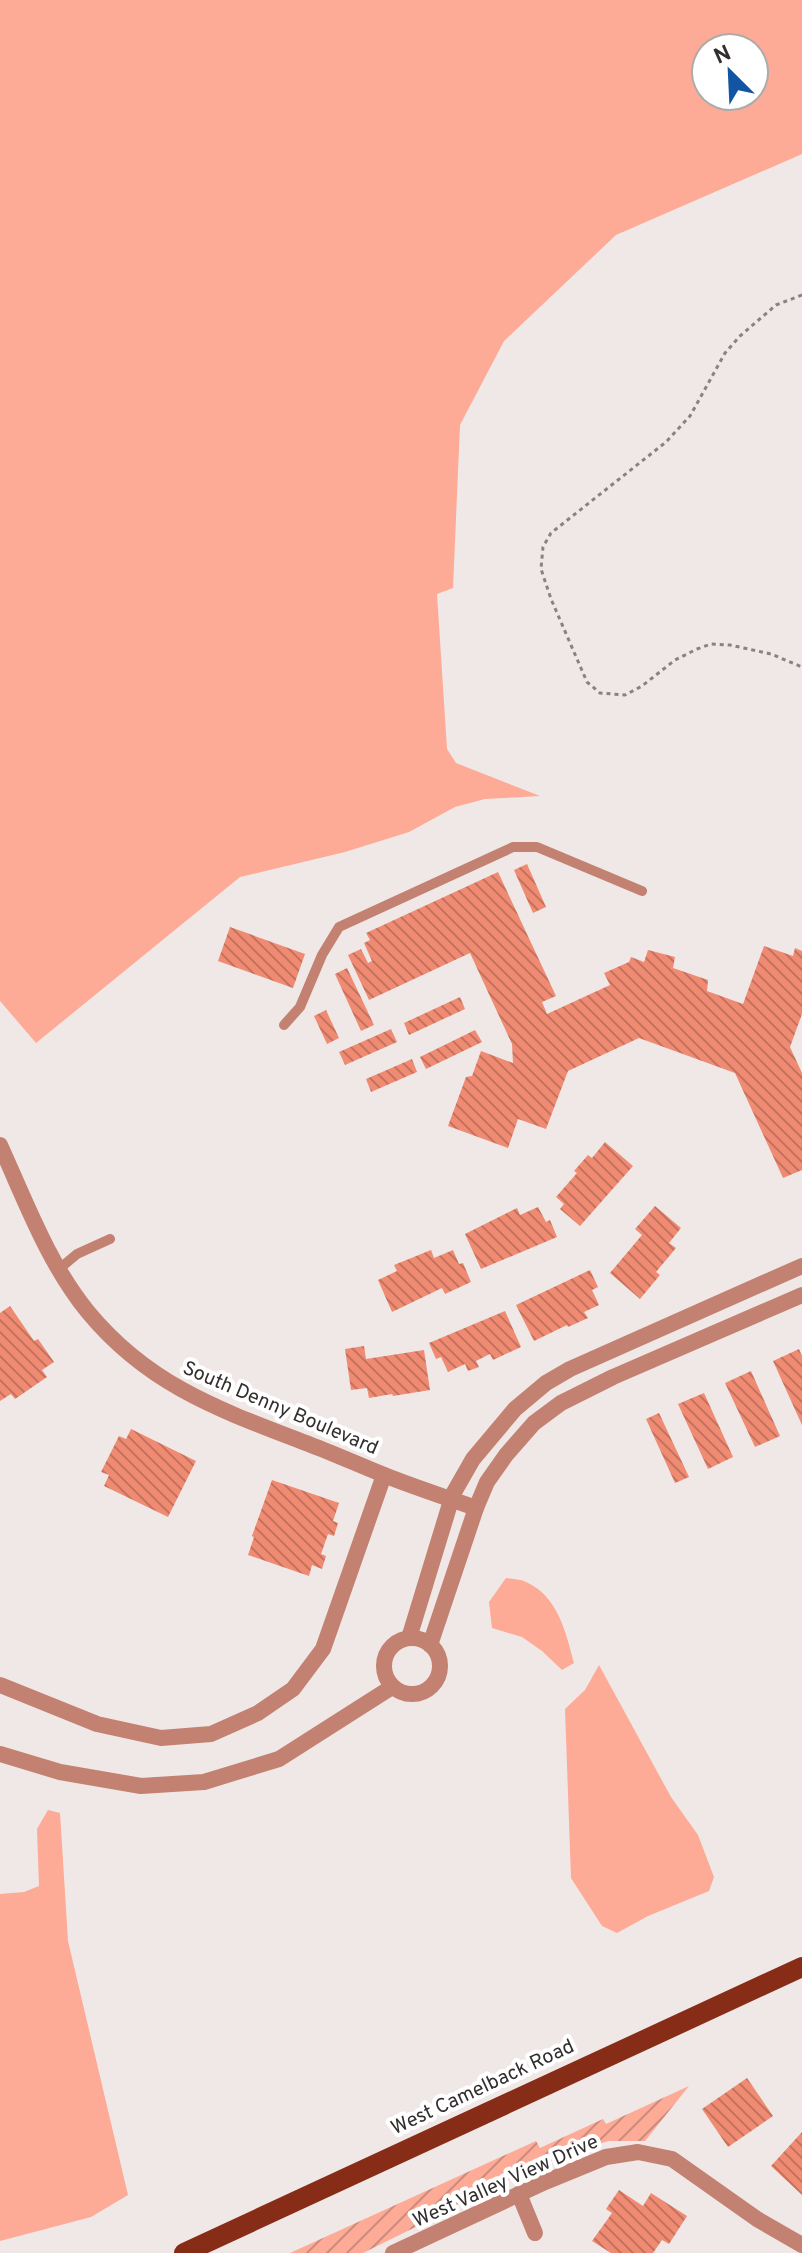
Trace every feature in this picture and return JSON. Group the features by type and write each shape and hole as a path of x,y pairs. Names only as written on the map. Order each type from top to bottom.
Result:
{"main road":[{"name":"West Camelback Road","path":"184,2253 802,1967"}],"street":[{"name":"South Denny Boulevard","path":"0,1145 59,1269 89,1313 157,1377 228,1413 476,1508"},
{"path":"409,1638 451,1499 473,1459 515,1409 546,1383 570,1369 802,1266"},
{"path":"430,1645 487,1482 534,1423 561,1403 613,1377 802,1295"},
{"name":"South Denny Boulevard","path":"0,1685 97,1724 161,1738 211,1734 258,1713 293,1689 323,1649 384,1475"},
{"path":"409,1638 430,1645 440,1660 440,1669 432,1686 417,1694 408,1694 392,1687 385,1675 385,1658 396,1643 409,1638"},
{"path":"0,1754 60,1772 141,1786 204,1782 279,1759 392,1687"},
{"name":"West Valley View Drive","path":"393,2253 606,2157 638,2152 672,2159 757,2219 802,2245"},
{"path":"519,2194 535,2233"}],"lane":[{"path":"284,1025 300,1007 322,955 339,927 513,847 537,847 642,891"},
{"path":"59,1269 77,1254 110,1239"}],"path":[{"path":"802,295 776,305 740,336 720,362 690,416 666,442 551,533 543,547 541,569 587,682 600,693 625,695 675,660 711,644 771,654 802,667"}],"shaded area":[{"path":"0,0 802,0 802,154 616,235 504,341 460,425 453,588 437,594 447,749 456,763 540,796 485,799 455,807 409,832 345,852 240,877 36,1043 0,1001"},
{"path":"506,1578 526,1582 546,1596 559,1616 574,1663 562,1670 522,1637 492,1628 489,1602"},
{"path":"599,1665 671,1797 698,1835 714,1877 709,1891 648,1916 617,1933 602,1926 571,1878 565,1709 585,1690"},
{"path":"48,1810 60,1813 68,1941 128,2195 91,2217 0,2241 0,1894 24,1892 39,1886 37,1829"},
{"path":"689,2086 645,2141 609,2141 576,2150 465,2200 363,2253 290,2253 536,2141 540,2148 603,2119 606,2124"}],"building":[{"path":"527,864 546,907 533,913 514,870"},
{"path":"498,872 556,996 542,1002 547,1014 610,985 604,973 629,962 631,957 644,962 648,950 675,957 673,968 708,980 707,991 743,1004 764,946 793,956 795,948 802,951 802,1014 790,1047 802,1073 802,1170 783,1178 735,1073 639,1038 568,1071 546,1129 518,1119 508,1148 448,1126 466,1077 472,1076 481,1051 513,1063 512,1044 470,953 369,1000 348,955 361,949 368,963 372,961 364,943 370,940 366,933"},
{"path":"230,927 305,954 293,988 218,961"},
{"path":"347,968 374,1025 361,1031 335,974"},
{"path":"460,997 465,1009 409,1035 404,1023"},
{"path":"326,1010 339,1038 327,1044 314,1016"},
{"path":"391,1029 397,1042 345,1065 339,1052"},
{"path":"475,1030 482,1042 426,1069 420,1057"},
{"path":"412,1059 417,1072 371,1092 366,1079"},
{"path":"605,1142 633,1166 580,1226 560,1209 564,1204 556,1197 588,1155 592,1158"},
{"path":"655,1206 681,1228 669,1243 676,1248 656,1272 660,1275 640,1299 610,1273 642,1235 635,1229"},
{"path":"538,1207 546,1222 550,1220 557,1237 481,1269 465,1234 517,1208 520,1215"},
{"path":"431,1250 434,1258 453,1250 471,1282 445,1294 442,1288 392,1312 378,1280 397,1271 394,1265"},
{"path":"590,1270 598,1287 592,1290 599,1305 584,1312 588,1318 534,1341 516,1305"},
{"path":"10,1306 34,1341 38,1339 54,1362 42,1370 47,1377 15,1399 11,1394 0,1401 0,1313"},
{"path":"505,1311 521,1347 493,1360 490,1354 476,1361 479,1367 468,1371 465,1364 448,1372 441,1357 436,1359 429,1343"},
{"path":"364,1346 366,1359 424,1350 430,1390 369,1398 367,1388 351,1390 345,1349"},
{"path":"799,1349 802,1356 802,1425 773,1361"},
{"path":"751,1371 780,1436 755,1447 725,1383"},
{"path":"704,1393 733,1457 708,1469 678,1404"},
{"path":"659,1413 689,1477 675,1483 646,1419"},
{"path":"131,1429 196,1461 168,1517 104,1486 109,1475 101,1472 119,1436 126,1439"},
{"path":"272,1480 339,1503 333,1521 338,1523 334,1536 328,1534 321,1554 326,1556 322,1569 312,1565 309,1576 248,1555"},
{"path":"747,2078 773,2116 728,2147 702,2109"},
{"path":"802,2132 802,2195 771,2166"},
{"path":"619,2190 643,2206 651,2193 687,2216 669,2244 662,2240 653,2253 611,2253 592,2241 612,2213 606,2209"}]}
